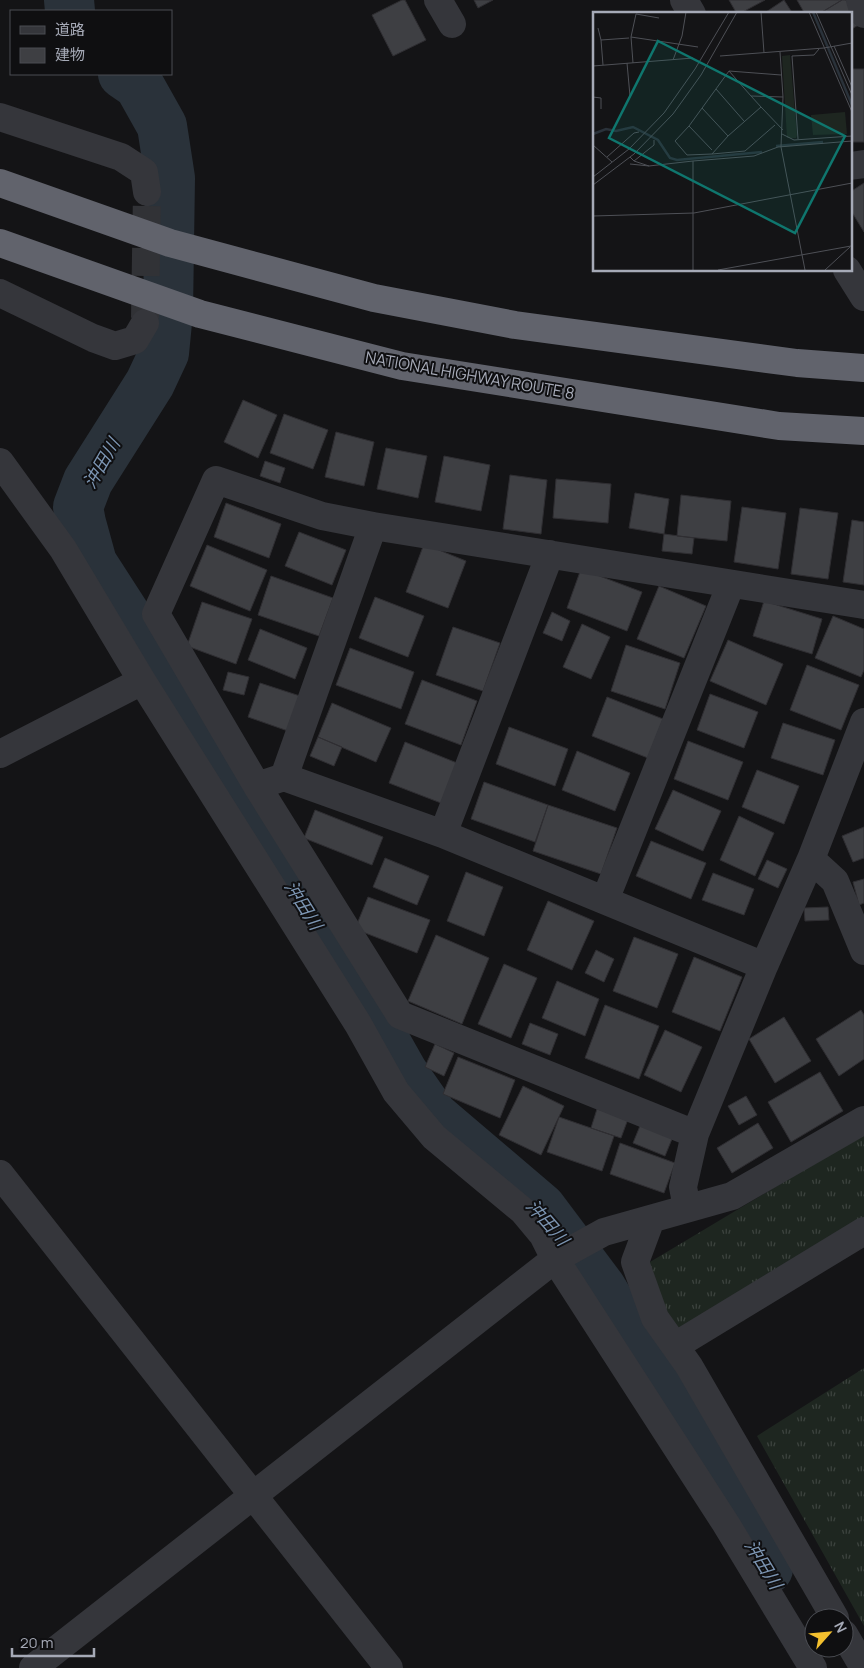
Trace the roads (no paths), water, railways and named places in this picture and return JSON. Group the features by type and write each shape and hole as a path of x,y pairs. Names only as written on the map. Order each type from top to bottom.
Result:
{"highway":[{"path":"0,183 170,243 374,298 514,325 797,363 864,368"},
{"name":"NATIONAL HIGHWAY ROUTE 8","path":"0,243 200,314 402,366 779,426 864,431"}],"street":[{"path":"438,0 452,24"},
{"path":"684,0 691,12"},
{"path":"0,117 121,157 144,172 147,192"},
{"path":"848,271 864,297"},
{"path":"0,293 93,338 115,346 135,340 145,323"},
{"path":"0,462 63,549 142,681 358,1024 396,1092 434,1137 524,1211 543,1235 555,1259 726,1524 813,1668"},
{"path":"695,1134 400,1015 257,786 156,614 216,480 322,516 373,526 864,605"},
{"path":"284,777 373,526"},
{"path":"443,834 550,554"},
{"path":"605,900 731,584"},
{"path":"0,754 142,681"},
{"path":"687,1208 683,1187 695,1134 764,966 811,859 864,722"},
{"path":"257,786 284,777 443,834 764,966"},
{"path":"811,859 835,881 864,951"},
{"path":"33,1668 555,1259 604,1232 732,1196 864,1120"},
{"path":"0,1174 389,1668"},
{"path":"651,1219 635,1262 656,1318 689,1366 829,1608"},
{"path":"675,1346 864,1231"},
{"path":"854,1651 864,1668"}],"waterway":[{"name":"沖田川","path":"69,0 70,10"},
{"name":"沖田川","path":"124,75 139,85 162,126 170,178 168,312 164,353 150,383 88,481 78,507 92,563 161,670 352,983 403,1073 433,1116 541,1208 601,1288 768,1569"}],"tunnel":[{"path":"145,318 147,192"}]}
